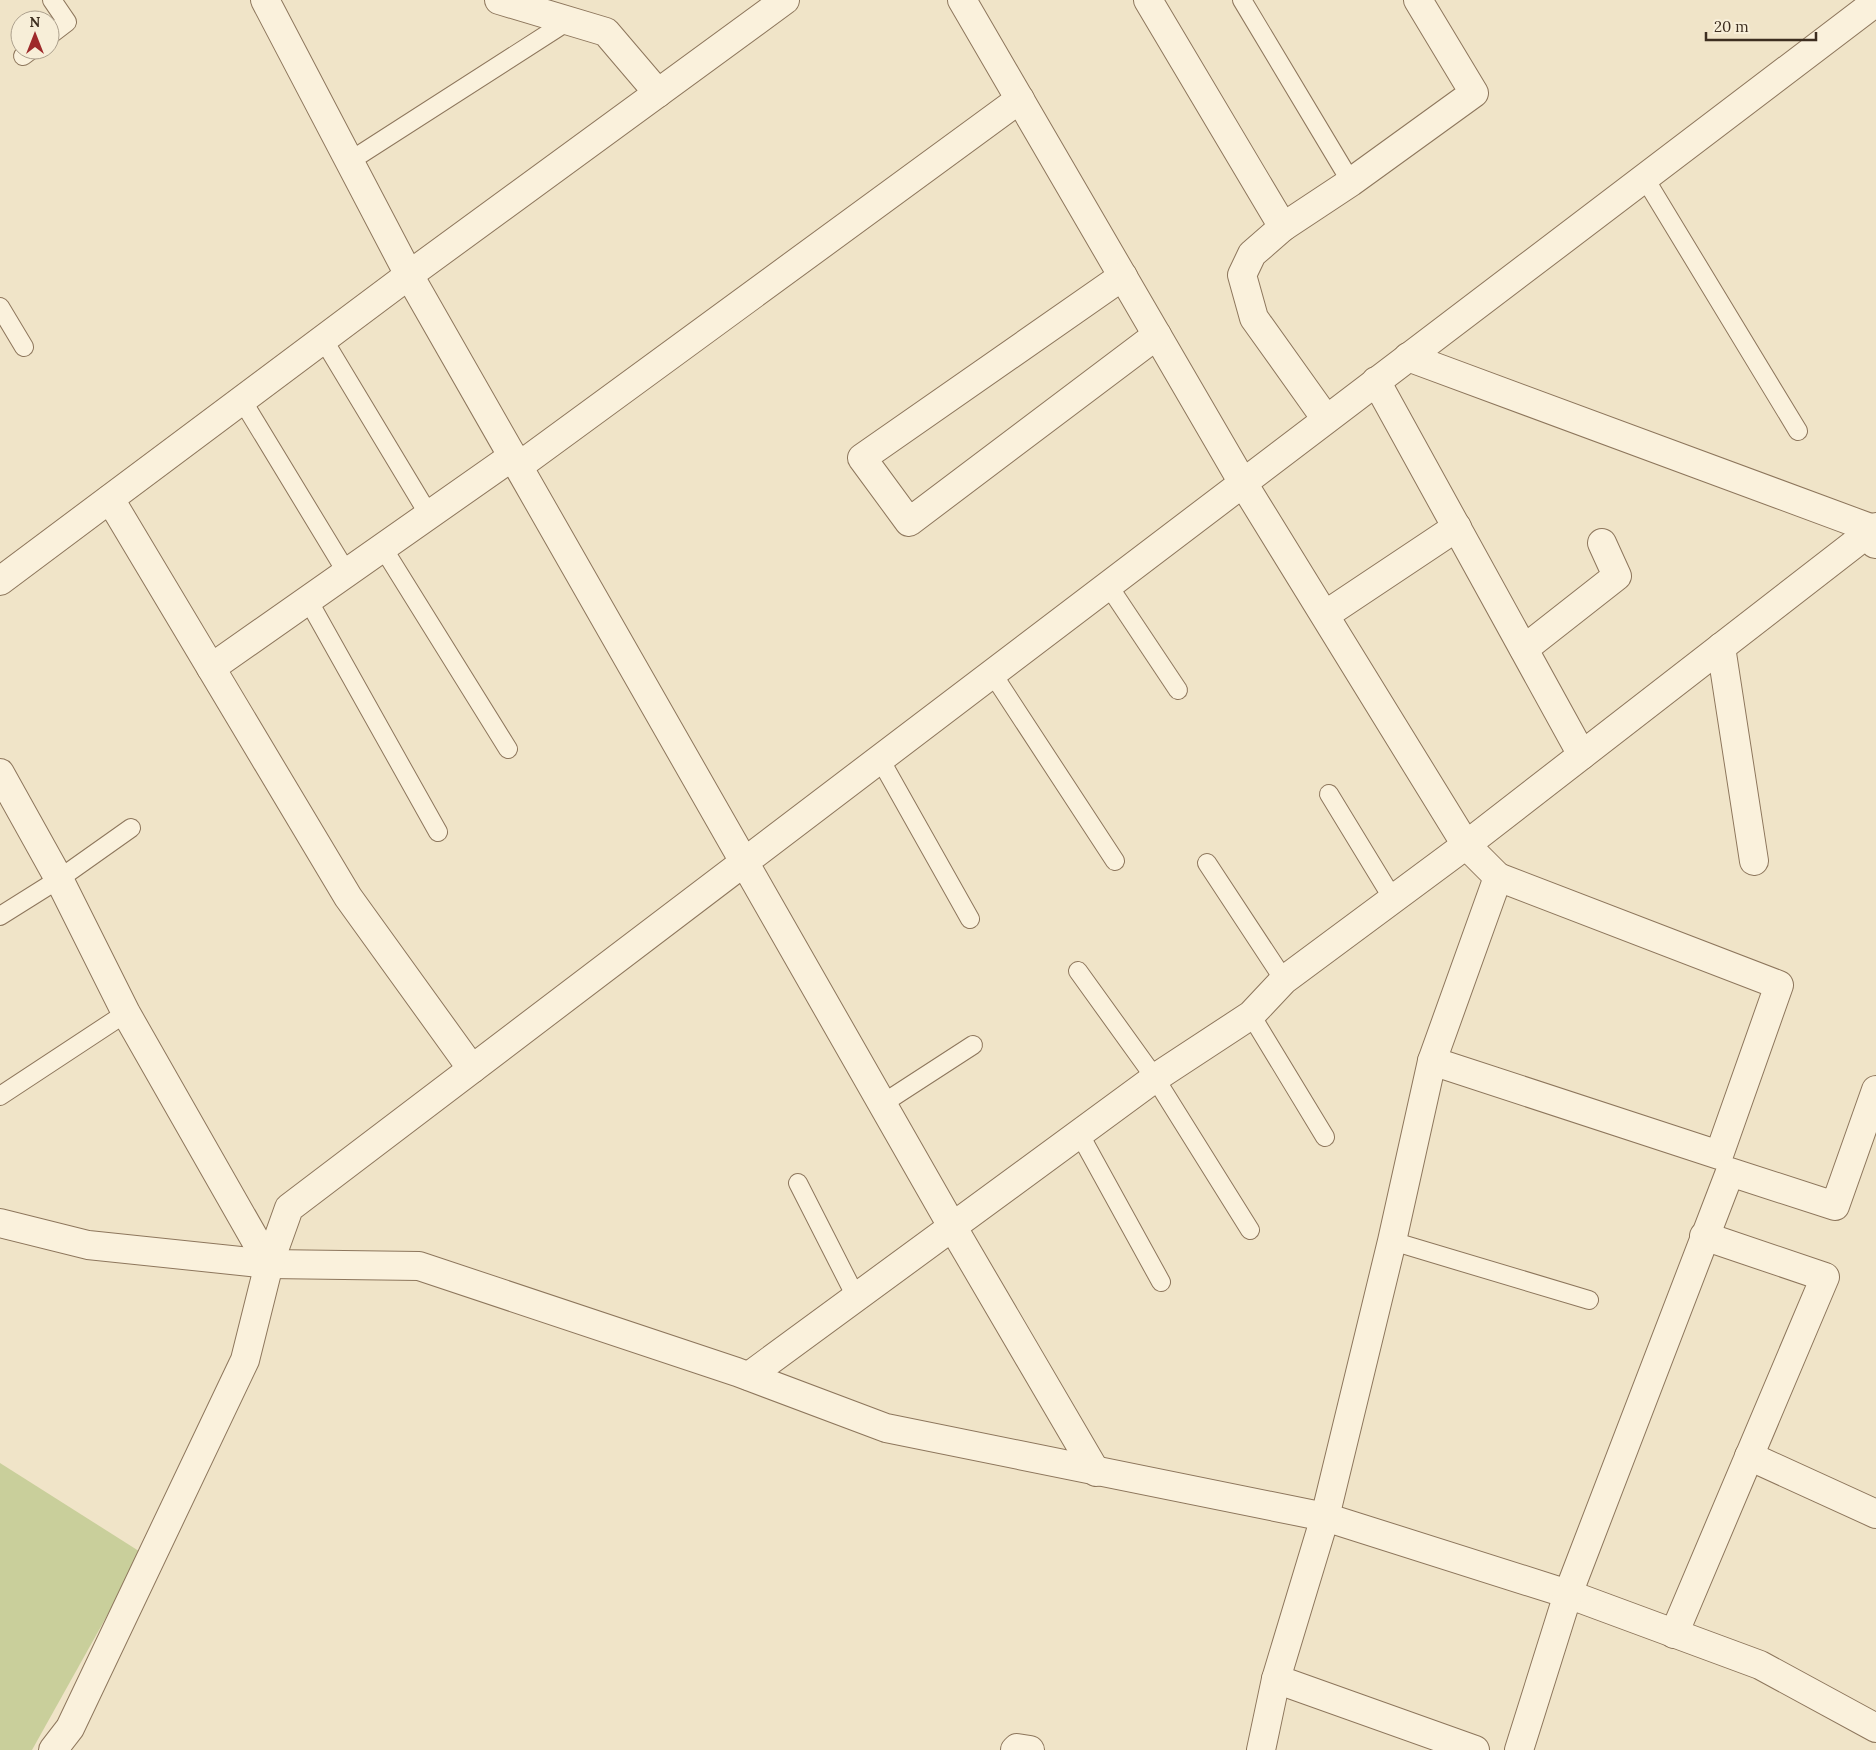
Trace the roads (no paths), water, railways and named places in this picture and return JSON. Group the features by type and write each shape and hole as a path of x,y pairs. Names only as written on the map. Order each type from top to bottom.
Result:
{"street":[{"path":"265,0 409,275 952,1226 1096,1472"},
{"path":"499,0 606,32 658,93"},
{"path":"0,581 323,338 785,0"},
{"path":"962,0 1243,483 1466,846 1498,877 1779,985 1719,1155 1432,1061"},
{"path":"1148,0 1283,227"},
{"path":"1326,419 1254,318 1242,275 1252,254 1283,227 1351,182 1474,93 1418,0"},
{"path":"52,1750 70,1728 245,1360 269,1264 289,1208 1876,1"},
{"path":"211,668 429,515 516,461 1020,99"},
{"path":"1122,276 862,458 909,522 1157,335"},
{"path":"1408,357 1875,535"},
{"path":"1376,381 1582,755"},
{"path":"110,499 348,897 472,1068"},
{"path":"1324,615 1457,527"},
{"path":"749,1376 1155,1078 1251,1015 1284,980 1466,846 1721,647 1875,535"},
{"path":"1524,649 1617,576 1602,543"},
{"path":"1721,647 1754,861"},
{"path":"0,773 59,880 126,1013 269,1264"},
{"path":"1260,1750 1276,1679 1325,1517 1392,1240 1432,1061 1498,877"},
{"path":"1518,1750 1568,1594 1730,1172 1834,1206 1876,1090"},
{"path":"0,1223 88,1245 269,1264 419,1266 749,1376 886,1428 1325,1517 1568,1594 1760,1665 1876,1728"},
{"path":"1674,1634 1825,1277 1704,1236"},
{"path":"1749,1456 1876,1514"},
{"path":"1276,1679 1475,1750"},
{"path":"1016,1750 1017,1748 1030,1750"}],"lane":[{"path":"1242,0 1351,182"},
{"path":"60,12 67,22 60,28"},
{"path":"350,161 568,21"},
{"path":"1644,178 1798,431"},
{"path":"0,307 24,347"},
{"path":"323,338 429,515"},
{"path":"242,400 347,572"},
{"path":"383,548 508,749"},
{"path":"1108,585 1178,690"},
{"path":"308,600 438,832"},
{"path":"992,674 1115,861"},
{"path":"880,758 970,919"},
{"path":"1330,794 1393,899"},
{"path":"0,916 59,880 131,828"},
{"path":"1207,863 1284,980"},
{"path":"1078,971 1155,1078 1250,1230"},
{"path":"0,1096 126,1013"},
{"path":"1251,1015 1324,1137"},
{"path":"882,1104 973,1045"},
{"path":"1079,1133 1161,1282"},
{"path":"798,1183 856,1297"},
{"path":"1392,1240 1589,1300"}]}
